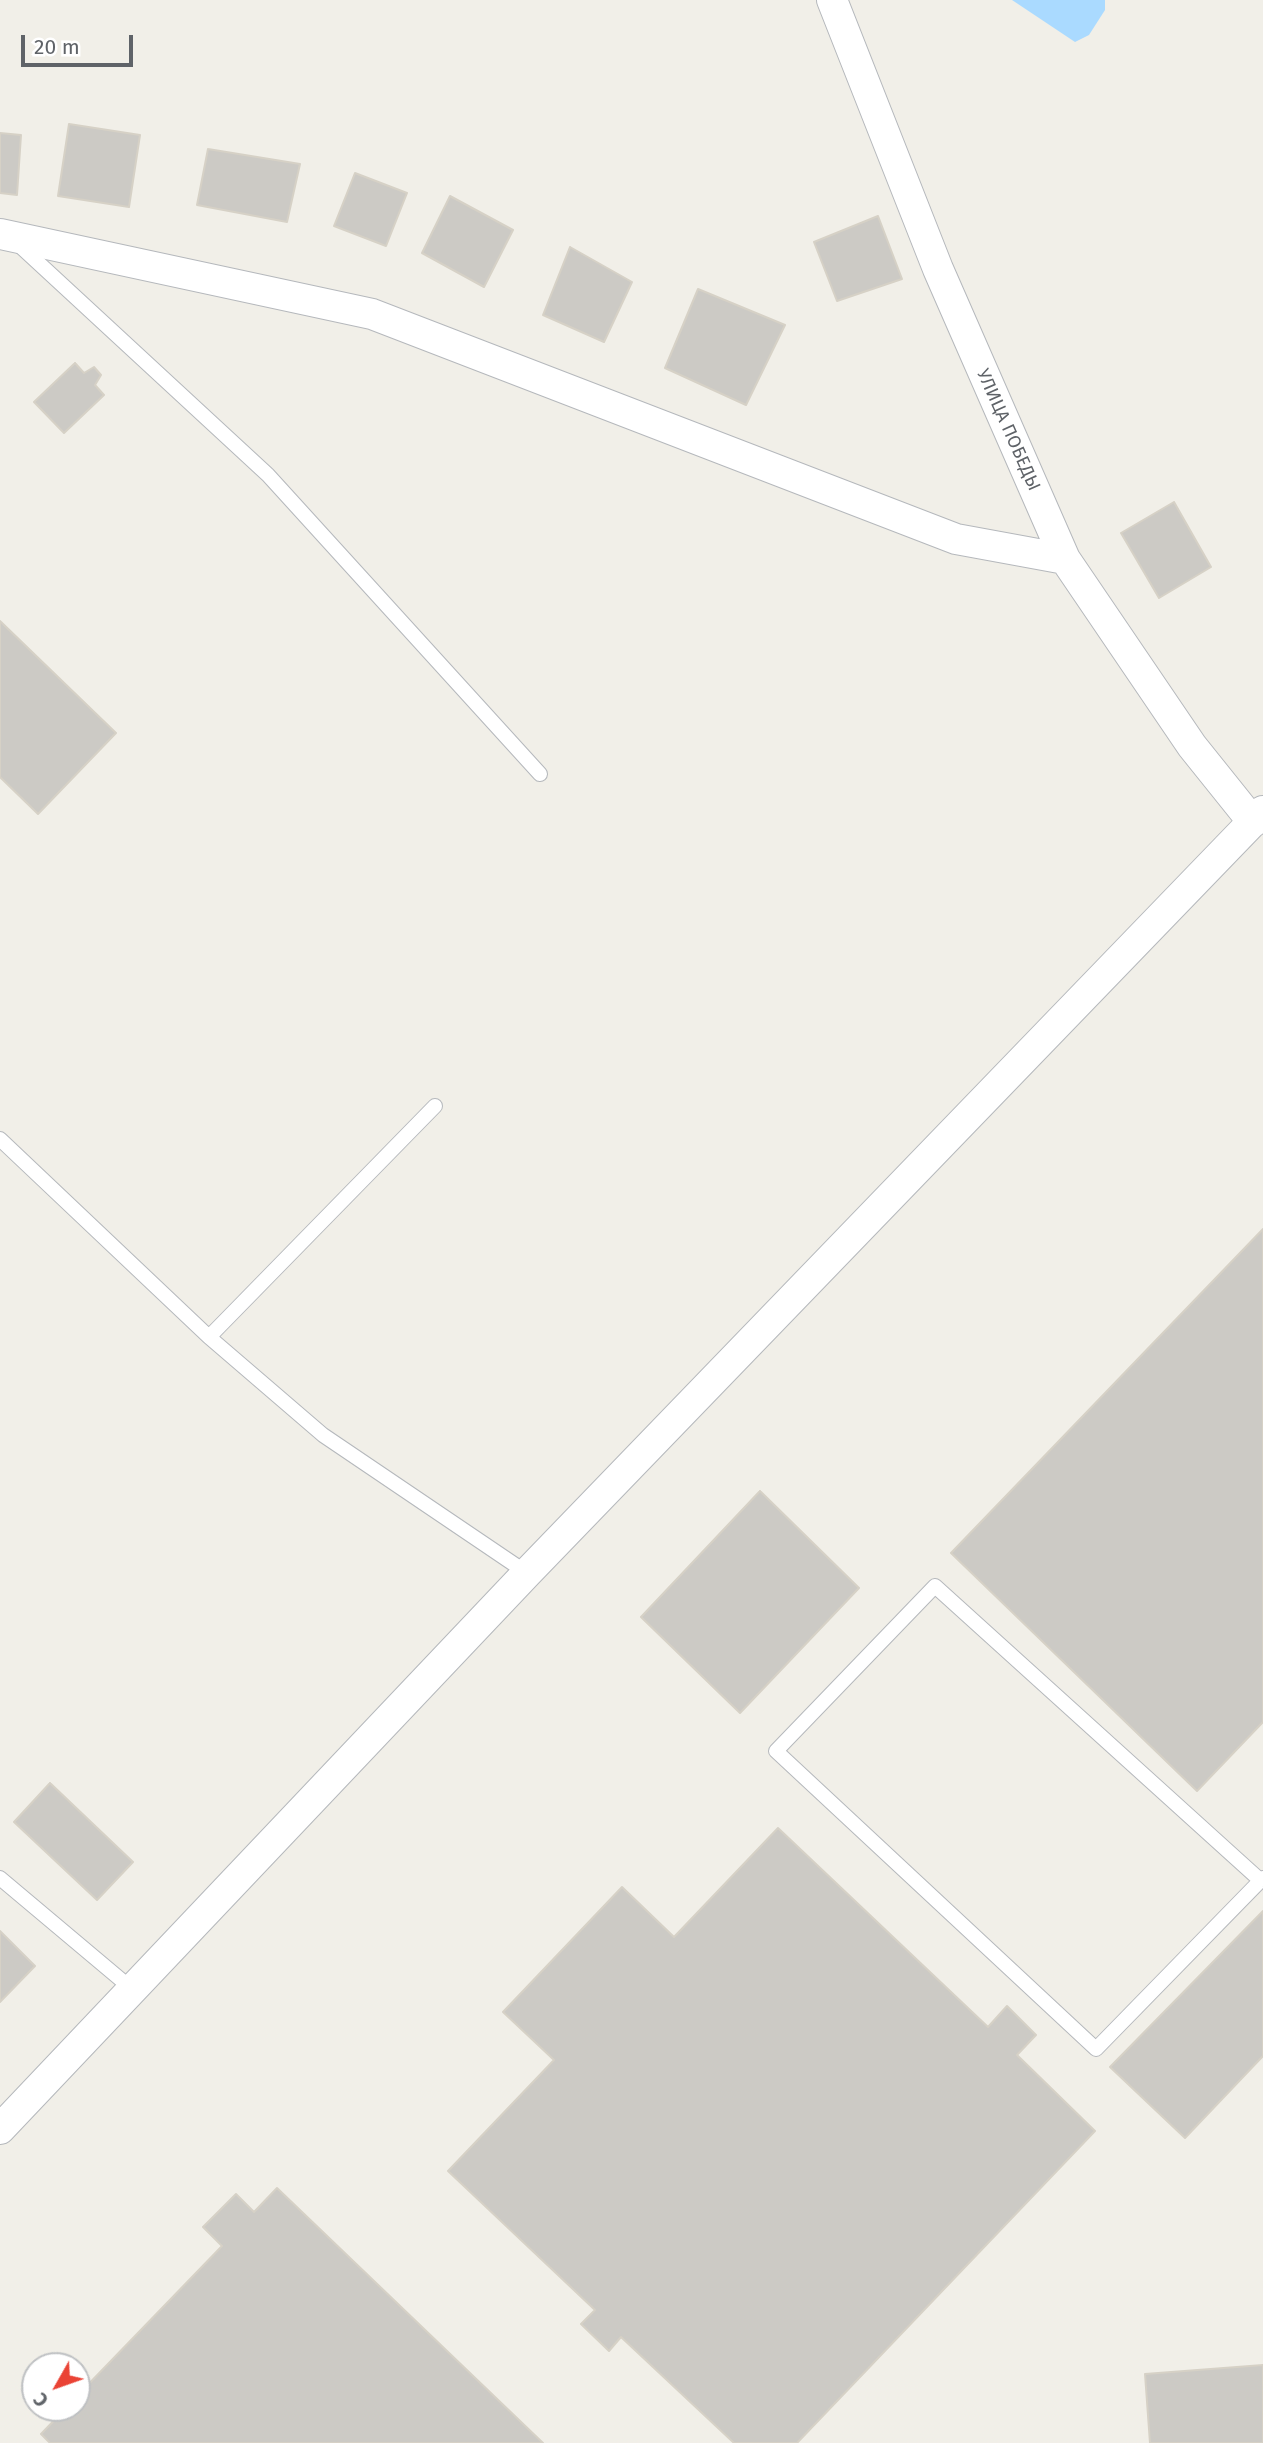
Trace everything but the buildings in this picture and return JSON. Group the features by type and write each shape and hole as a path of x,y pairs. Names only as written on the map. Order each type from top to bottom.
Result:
{"street":[{"name":"УЛИЦА ПОБЕДЫ","path":"832,0 938,269 1065,559 1192,746 1258,817"},
{"path":"3,234 372,314 956,539 1065,559"},
{"path":"0,2129 527,1573 1258,817"}],"lane":[{"path":"3,234 268,475 540,774"},
{"path":"209,1338 435,1106"},
{"path":"0,1139 209,1338 323,1435 527,1573"},
{"path":"935,1586 1262,1879 1096,2049 776,1751 935,1586"},
{"path":"0,1878 132,1989"}],"water":[{"path":"1012,0 1105,0 1105,10 1089,35 1075,42"}]}
